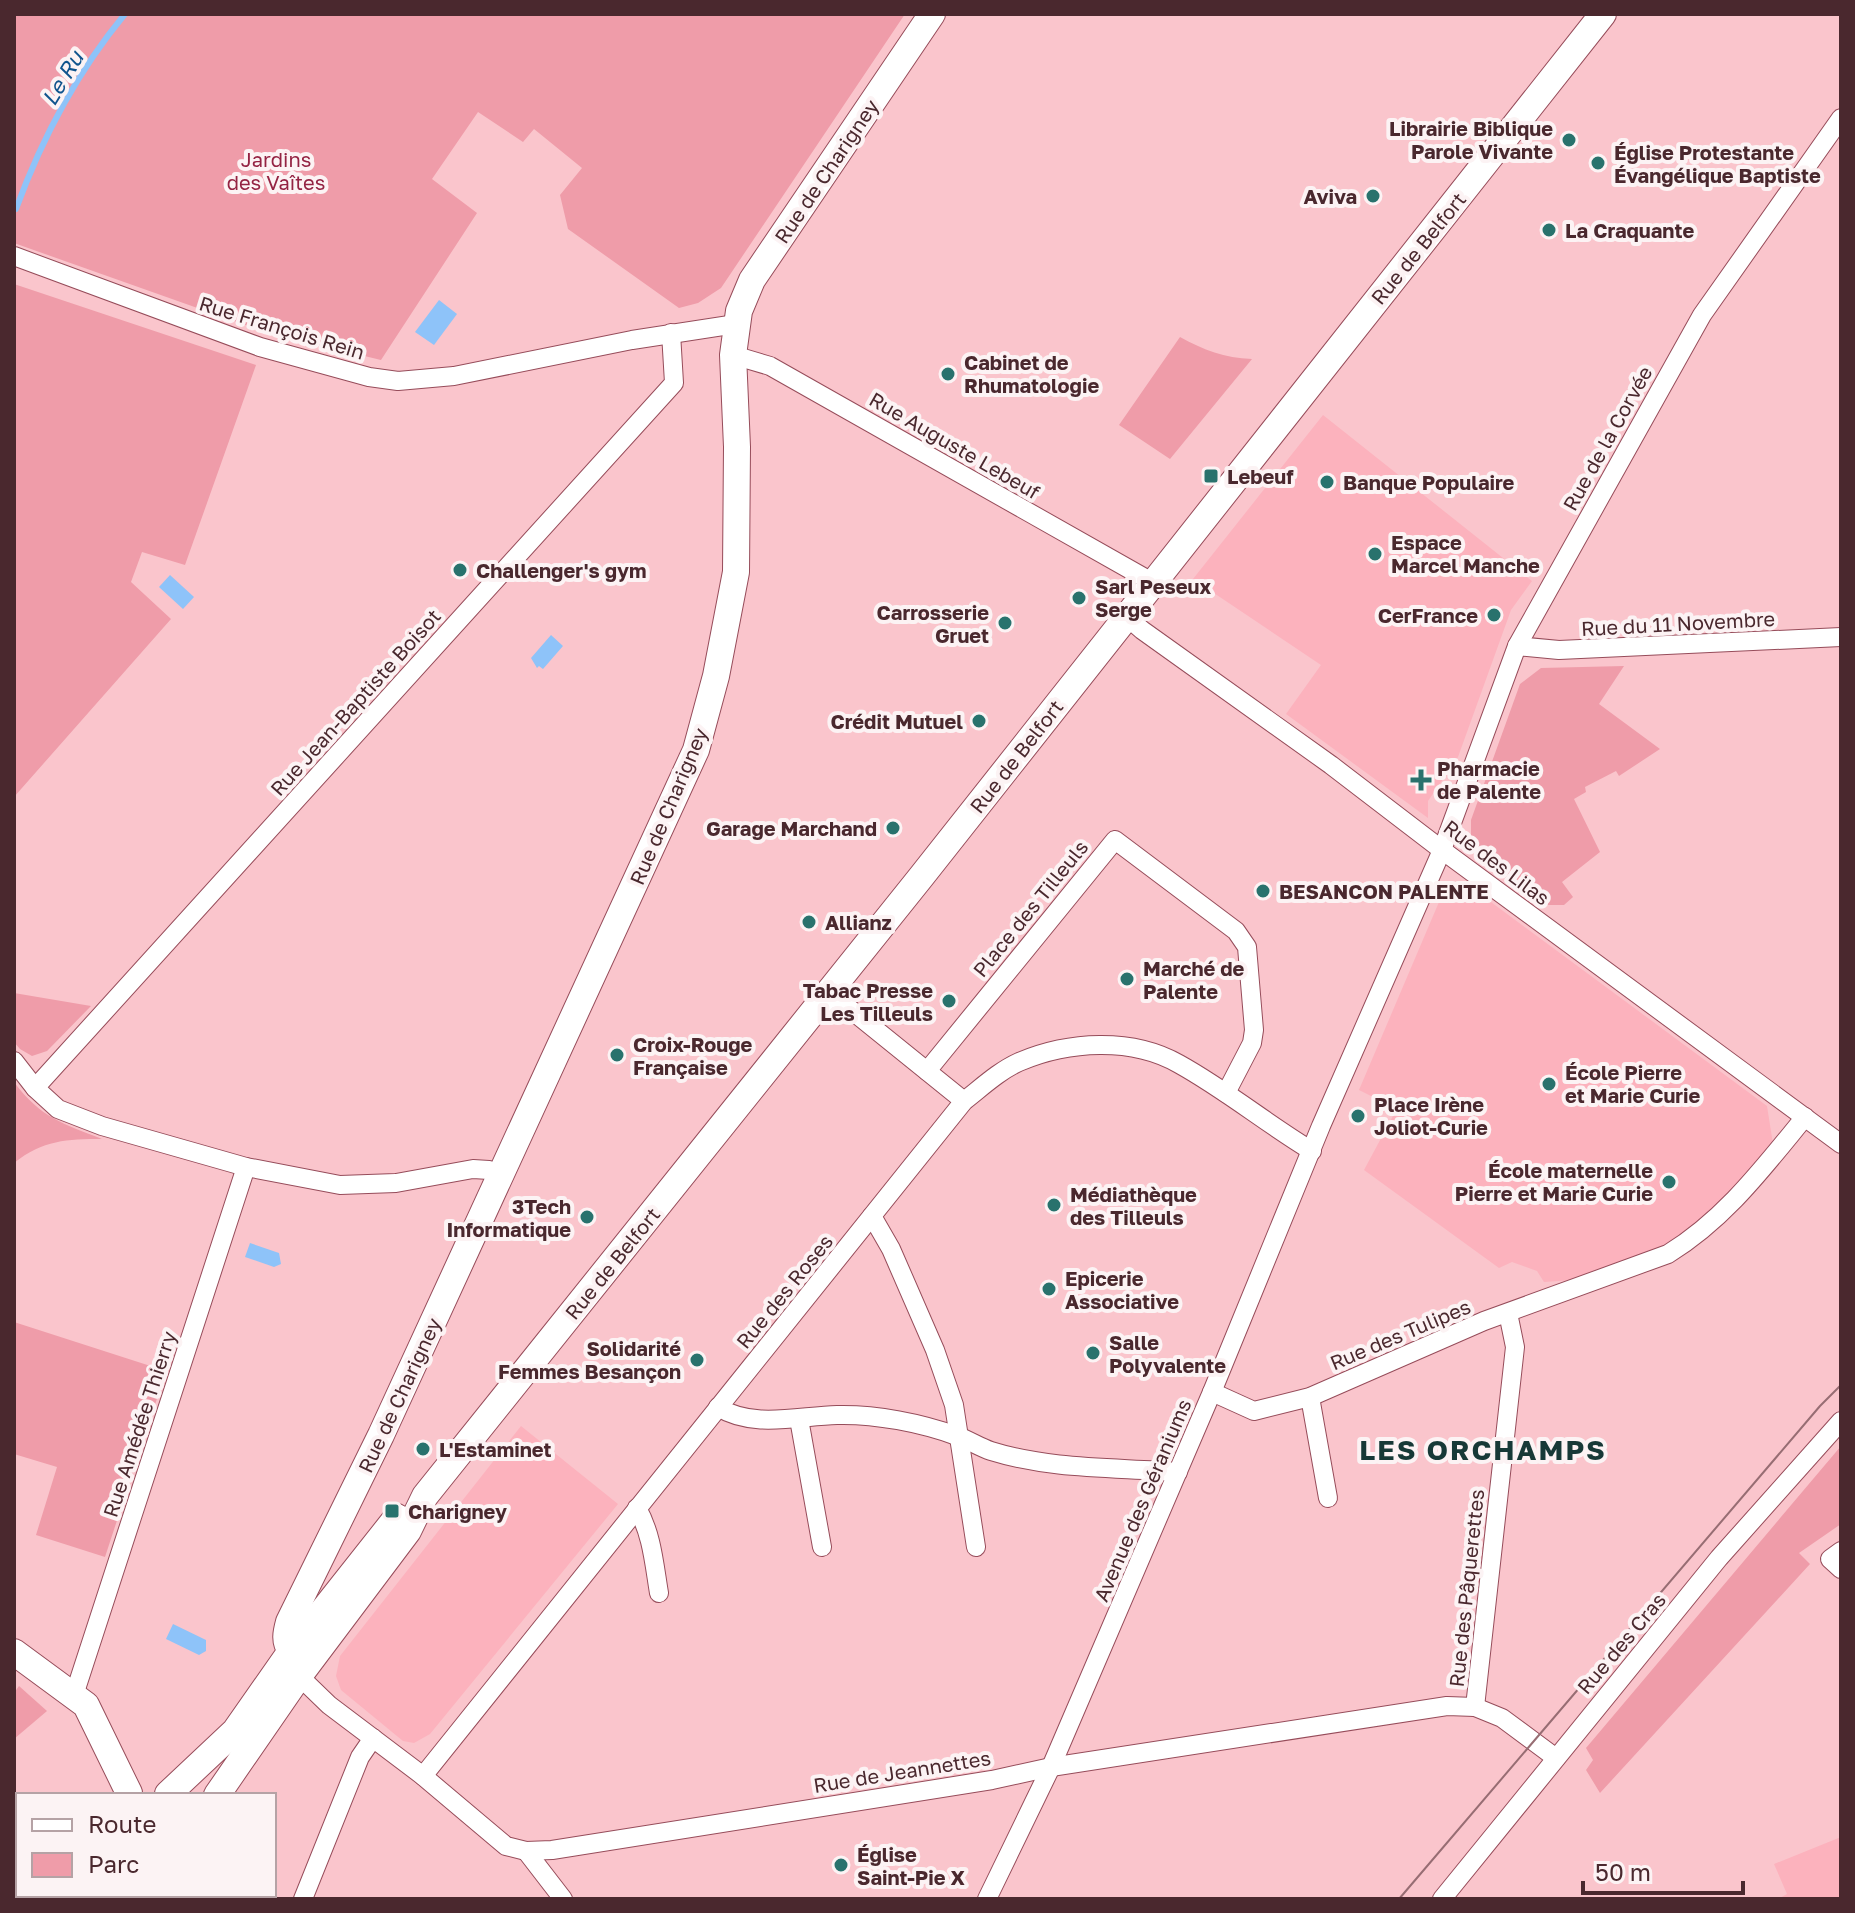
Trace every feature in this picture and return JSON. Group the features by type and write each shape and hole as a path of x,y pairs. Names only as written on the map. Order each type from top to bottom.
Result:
{"main road":[{"name":"Rue de Charigney","path":"318,1595 381,1435 696,750 716,676 736,572 737,447 733,355 736,324 752,280 932,14"},
{"name":"Rue de Belfort","path":"218,1793 299,1676 408,1531 425,1496 829,992 1603,14"},
{"name":"Rue de Belfort","path":"318,1595 408,1503 425,1496"},
{"path":"171,1793 235,1731 291,1651 285,1635 289,1622 318,1595 329,1618 292,1666 299,1676"},
{"path":"21,1657 92,1713 128,1793"},
{"path":"137,1793 162,1793"}],"street":[{"name":"Rue de la Corvée","path":"1442,850 1517,646 1702,315 1841,118"},
{"name":"Rue François Rein","path":"14,256 260,347 369,377 398,381 454,376 671,333 736,324"},
{"name":"Rue Jean-Baptiste Boisot","path":"35,1088 674,383 671,333"},
{"name":"Rue Auguste Lebeuf","path":"733,355 770,366 1152,582"},
{"name":"Rue des Lilas","path":"1126,616 1841,1144"},
{"name":"Rue du 11 Novembre","path":"1517,646 1559,650 1841,637"},
{"name":"Place des Tilleuls","path":"927,1071 1115,840 1244,940 1254,1030 1252,1043 1226,1093"},
{"name":"Avenue des Géraniums","path":"987,1899 1051,1767 1442,850"},
{"path":"829,992 964,1101"},
{"name":"Rue des Roses","path":"423,1776 964,1101 996,1075 1019,1062 1063,1049 1089,1045 1148,1051 1177,1063 1312,1151"},
{"path":"14,1061 35,1088 58,1109 102,1126 246,1167 340,1185 396,1183 473,1169 501,1175"},
{"path":"1508,1313 1668,1254 1695,1237 1732,1205 1805,1117"},
{"name":"Rue Amédée Thierry","path":"71,1694 77,1686 246,1167"},
{"path":"872,1216 891,1249 935,1350 954,1405 976,1547"},
{"name":"Rue des Tulipes","path":"1212,1392 1254,1411 1310,1397 1508,1313"},
{"name":"Rue des Pâquerettes","path":"1475,1707 1515,1347 1508,1313"},
{"path":"1310,1397 1328,1498"},
{"path":"718,1407 733,1417 754,1420 838,1415 881,1418 957,1436 989,1450 1057,1465 1178,1472"},
{"path":"799,1419 822,1547"},
{"name":"Rue des Cras","path":"1442,1899 1719,1558 1841,1421"},
{"path":"637,1508 650,1537 659,1593"},
{"path":"1841,1551 1830,1559 1841,1569"},
{"path":"299,1676 329,1705 423,1776 506,1846 526,1851 563,1899"},
{"name":"Rue de Jeannettes","path":"526,1851 552,1850 992,1780 1051,1767 1447,1706 1475,1707 1502,1718 1556,1758"},
{"path":"303,1899 360,1757 373,1738"}],"shaded area":[{"path":"1323,415 1532,581 1511,610 1458,757 1428,801 1428,818 1286,714 1321,665 1193,579"},
{"name":"École Pierre et Marie Curie","path":"1476,891 1767,1106 1773,1144 1741,1186 1667,1247 1573,1280 1544,1282 1537,1271 1512,1262 1499,1268 1364,1170 1393,1116 1381,1101 1359,1090 1439,902"},
{"path":"521,1426 618,1504 430,1734 414,1743 403,1741 341,1690 336,1676 340,1656"},
{"path":"1841,1837 1841,1899 1778,1899 1787,1894 1774,1864"}],"green space":[{"name":"Jardins des Vaîtes","path":"14,14 905,14 721,288 698,303 679,308 568,229 560,195 582,168 534,129 523,142 478,112 432,179 477,213 381,360 265,332 14,243"},
{"path":"14,284 256,365 185,565 142,552 131,582 171,619 14,797"},
{"path":"1180,337 1214,352 1252,359 1170,459 1119,425"},
{"path":"1624,666 1599,704 1660,749 1619,776 1616,771 1585,787 1586,792 1574,799 1600,852 1562,882 1573,897 1564,905 1542,905 1487,864 1471,838 1471,820 1520,684 1541,668"},
{"path":"14,993 91,1006 47,1051 32,1056 14,1042"},
{"path":"14,1082 43,1112 102,1139 45,1145 14,1163"},
{"path":"14,1322 166,1371 105,1557 36,1535 57,1467 14,1454"},
{"path":"1841,1446 1841,1524 1799,1553 1810,1564 1600,1793 1586,1770 1593,1760 1586,1748"},
{"path":"19,1686 47,1711 14,1739 14,1693"}],"water":[{"path":"439,300 457,314 434,345 415,332"},
{"path":"170,575 194,597 183,609 159,587"},
{"path":"551,635 563,646 543,669 537,668 531,658"},
{"path":"250,1243 279,1253 281,1264 274,1267 245,1257"},
{"path":"173,1624 206,1640 206,1651 199,1655 166,1639"}],"waterway":[{"name":"Le Ru","path":"16,209 62,107 91,59 125,14"}],"tram line":[{"path":"1399,1899 1841,1385"}],"place":[{"name":"Librairie Biblique Parole Vivante","path":"1569,140"},
{"name":"Église Protestante Évangélique Baptiste","path":"1598,163"},
{"name":"Aviva","path":"1373,196"},
{"name":"La Craquante","path":"1549,230"},
{"name":"Cabinet de Rhumatologie","path":"948,374"},
{"name":"Lebeuf","path":"1211,476"},
{"name":"Banque Populaire","path":"1327,482"},
{"name":"Espace Marcel Manche","path":"1375,554"},
{"name":"Challenger's gym","path":"460,570"},
{"name":"Sarl Peseux Serge","path":"1079,598"},
{"name":"CerFrance","path":"1494,615"},
{"name":"Carrosserie Gruet","path":"1005,623"},
{"name":"Crédit Mutuel","path":"979,721"},
{"name":"Pharmacie de Palente","path":"1421,780"},
{"name":"Garage Marchand","path":"893,828"},
{"name":"BESANCON PALENTE","path":"1263,891"},
{"name":"Allianz","path":"809,922"},
{"name":"Marché de Palente","path":"1127,979"},
{"name":"Tabac Presse Les Tilleuls","path":"949,1001"},
{"name":"Croix-Rouge Française","path":"617,1055"},
{"name":"École Pierre et Marie Curie","path":"1549,1084"},
{"name":"Place Irène Joliot-Curie","path":"1358,1116"},
{"name":"École maternelle Pierre et Marie Curie","path":"1669,1182"},
{"name":"Médiathèque des Tilleuls","path":"1054,1205"},
{"name":"3Tech Informatique","path":"587,1217"},
{"name":"Epicerie Associative","path":"1049,1289"},
{"name":"Salle Polyvalente","path":"1093,1353"},
{"name":"Solidarité Femmes Besançon","path":"697,1360"},
{"name":"L'Estaminet","path":"423,1449"},
{"name":"Charigney","path":"392,1511"},
{"name":"Église Saint-Pie X","path":"841,1865"}],"district":[{"name":"LES ORCHAMPS","path":"1483,1449"}]}
